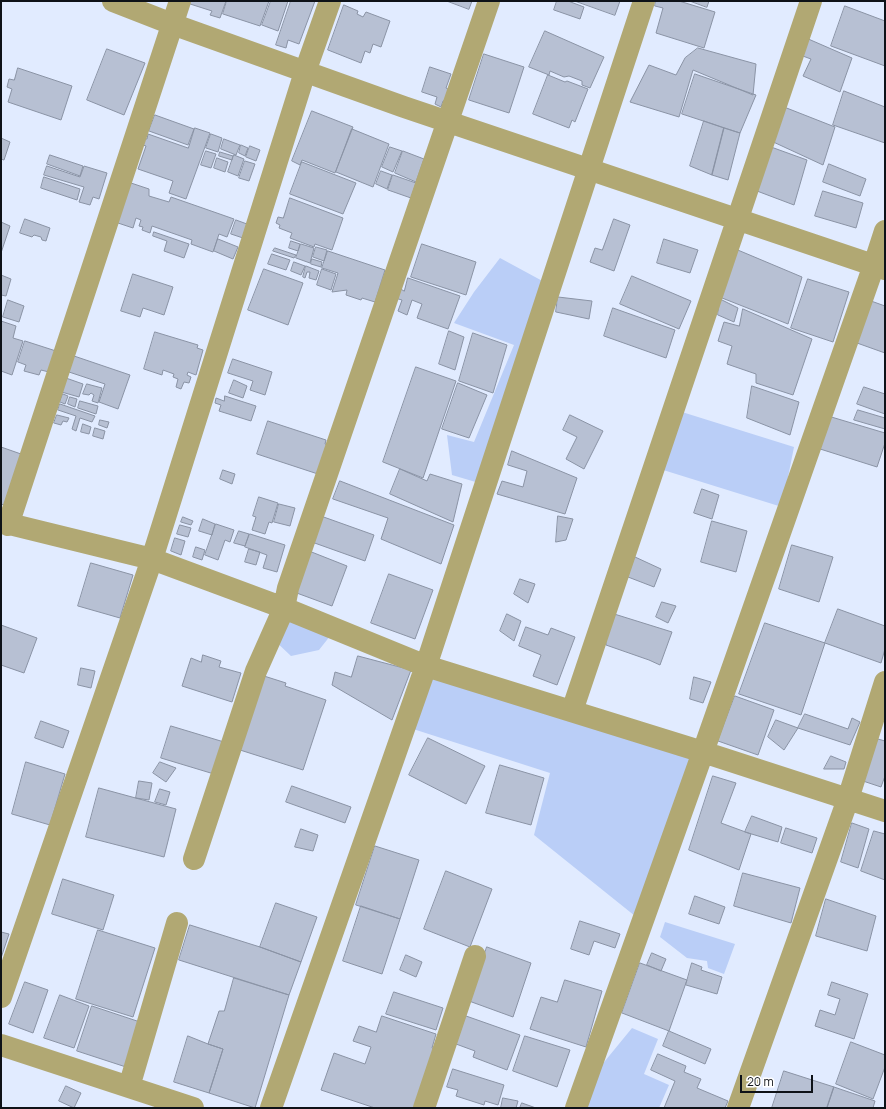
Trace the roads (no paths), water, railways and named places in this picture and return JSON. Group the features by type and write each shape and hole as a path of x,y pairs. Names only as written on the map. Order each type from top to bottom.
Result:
{"street":[{"path":"113,1 172,24 404,107 880,267"},
{"path":"180,1 5,524 152,559 284,608 426,666 703,752 885,811"},
{"path":"1,997 152,559 305,72 330,1"},
{"path":"194,859 256,671 284,608 288,588 489,1"},
{"path":"271,1108 426,666 644,1"},
{"path":"572,711 811,1"},
{"path":"576,1108 703,752 880,267 885,231"},
{"path":"738,1108 848,799 885,682"},
{"path":"129,1087 176,923"},
{"path":"424,1108 475,956"},
{"path":"1,1044 193,1108"}]}
